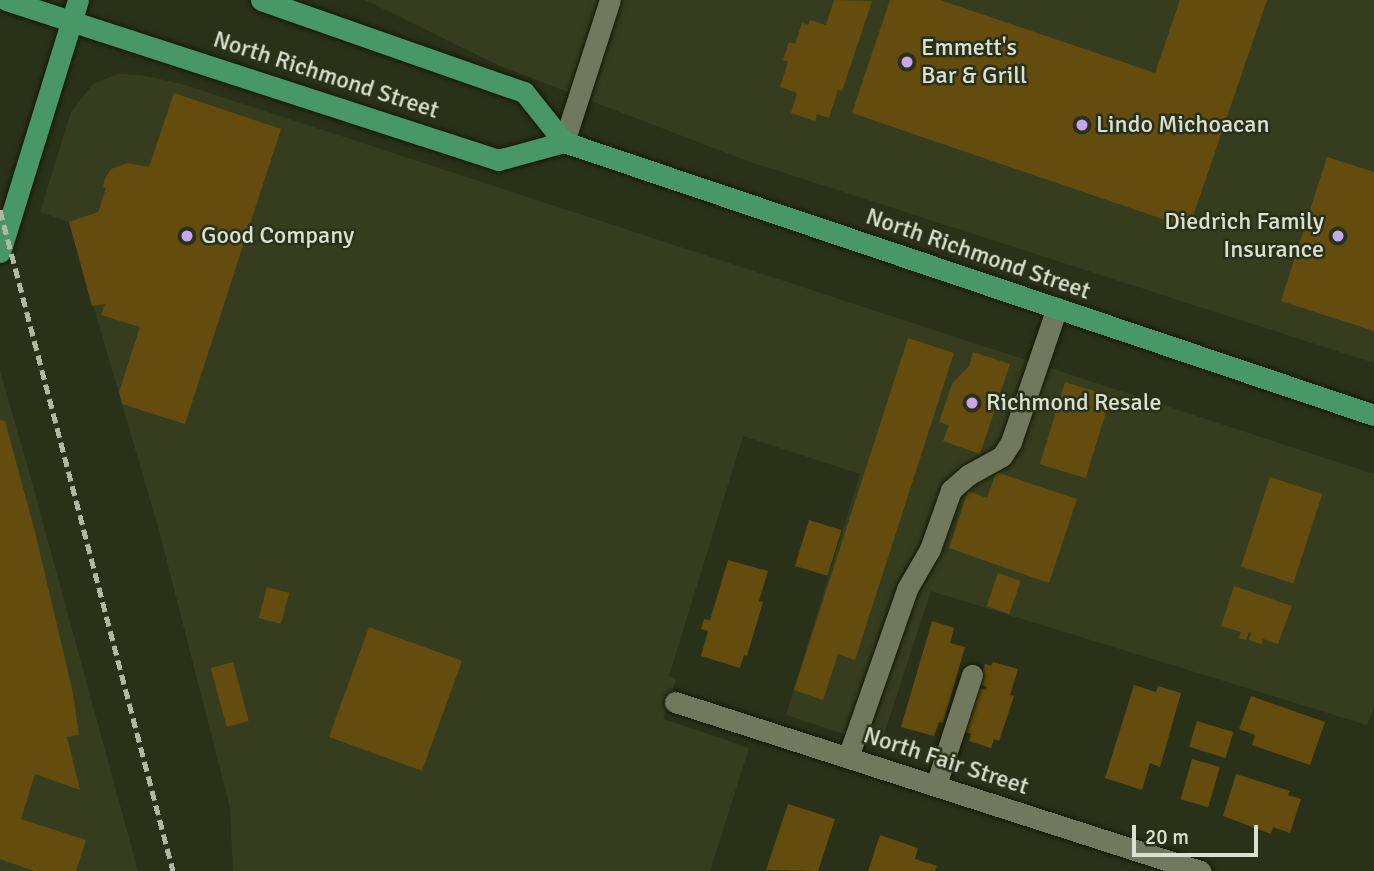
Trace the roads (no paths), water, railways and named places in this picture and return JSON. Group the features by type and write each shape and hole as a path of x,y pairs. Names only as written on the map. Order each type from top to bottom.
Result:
{"main road":[{"name":"North Richmond Street","path":"6,0 75,10 498,160 564,142"},
{"name":"North Richmond Street","path":"261,0 524,92 564,142 1374,415"},
{"path":"0,252 75,10"}],"street":[{"path":"564,142 610,0"},
{"path":"848,757 906,589 930,549 951,490 968,475 1002,456 1012,442 1057,308"},
{"path":"936,785 972,675"},
{"name":"North Fair Street","path":"675,702 1200,871"}],"railway":[{"path":"0,210 173,871"}],"place":[{"name":"Emmett's Bar & Grill","path":"907,62"},
{"name":"Lindo Michoacan","path":"1082,125"},
{"name":"Good Company","path":"187,236"},
{"name":"Diedrich Family Insurance","path":"1338,236"},
{"name":"Richmond Resale","path":"972,403"}]}
